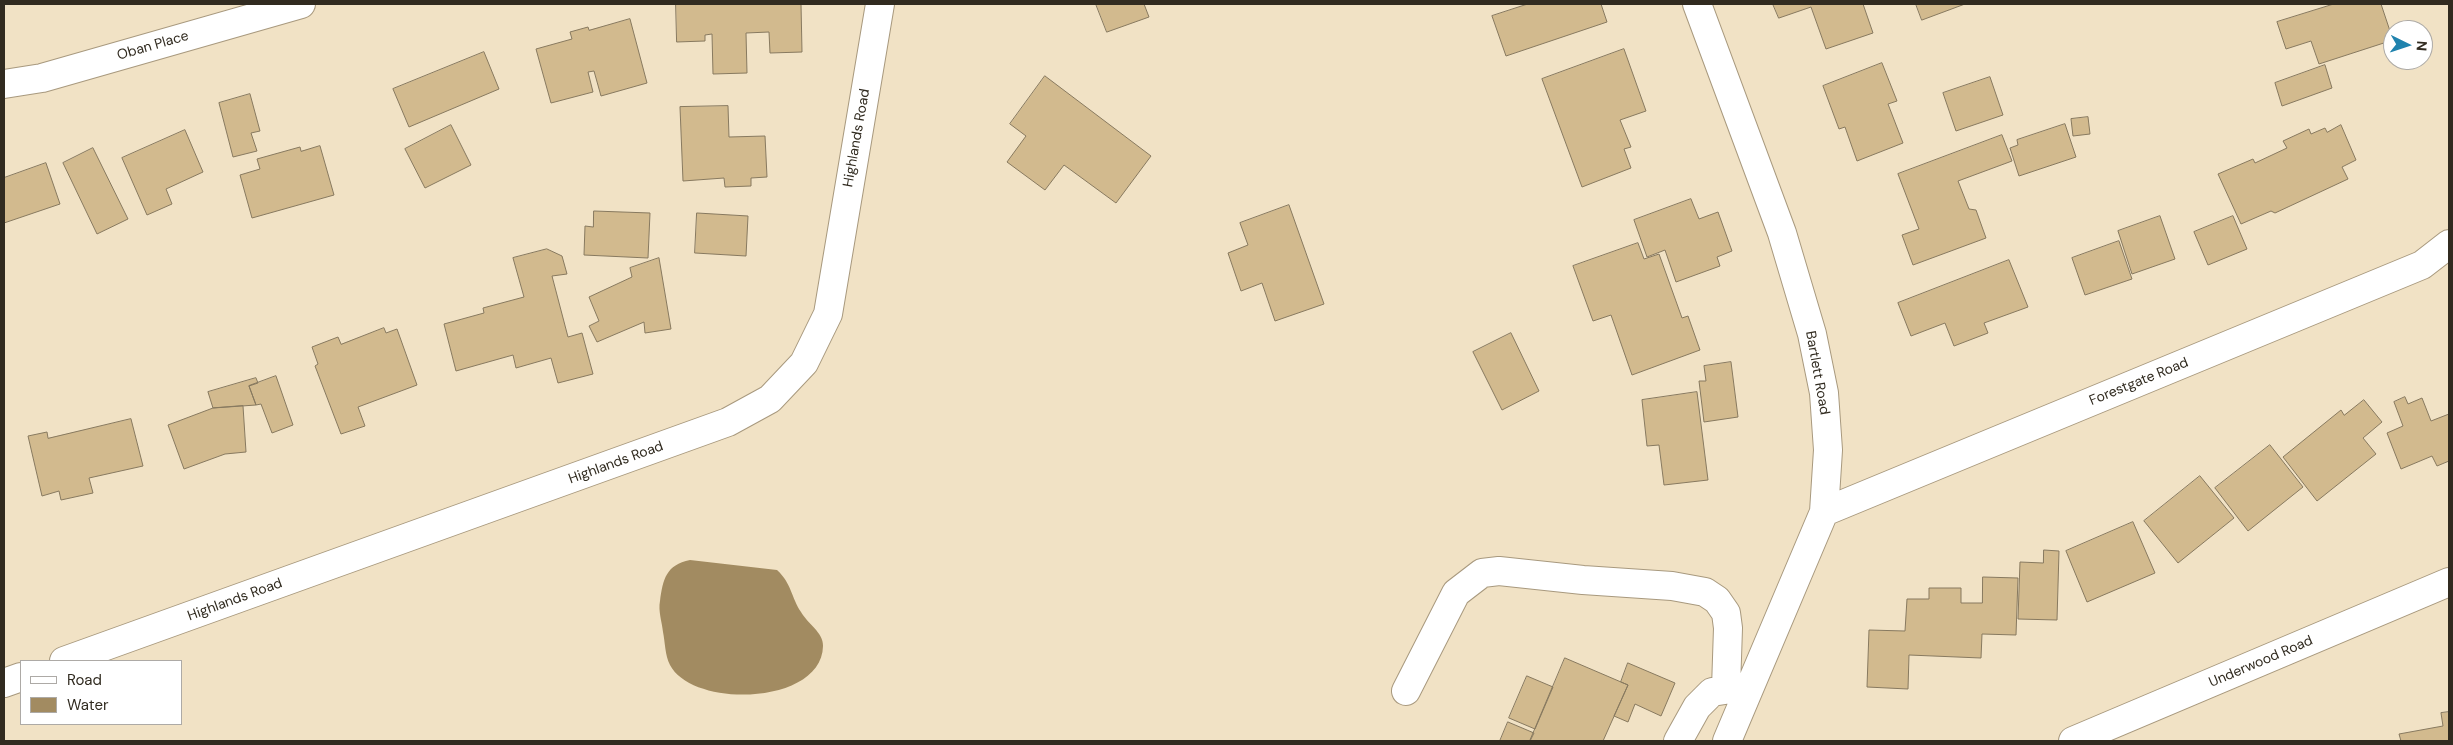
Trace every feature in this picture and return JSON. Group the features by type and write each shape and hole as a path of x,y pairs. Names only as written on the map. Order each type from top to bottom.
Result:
{"street":[{"name":"Oban Place","path":"4,84 42,78 301,4"},
{"name":"Highlands Road","path":"67,660 728,422 770,399 804,364 828,314 880,4"},
{"name":"Bartlett Road","path":"1697,4 1782,233 1812,334 1824,393 1828,450 1824,512 1738,687 1736,735"},
{"name":"Forestgate Road","path":"1824,512 2422,265 2449,244"},
{"path":"1406,692 1456,593 1482,573 1499,571 1583,580 1672,586 1705,592 1718,600 1726,613 1738,687 1712,692 1697,707 1678,741"},
{"name":"Underwood Road","path":"2073,741 2449,582"},
{"path":"4,683 20,677"}],"water":[{"path":"690,560 777,570 789,585 801,612 823,641 817,666 802,680 780,690 755,694 728,694 703,689 683,679 668,661 660,616 660,605 664,580 667,574 676,565"}],"building":[{"path":"676,4 801,4 802,52 770,53 769,32 746,33 747,73 713,74 712,34 705,35 705,41 677,42"},
{"path":"1096,4 1144,4 1149,17 1107,32"},
{"path":"1528,4 1601,4 1607,22 1506,56 1492,16"},
{"path":"1773,4 1863,4 1873,33 1826,49 1811,7 1779,18"},
{"path":"1916,4 1965,4 1922,20"},
{"path":"2334,4 2381,4 2386,20 2383,20 2383,43 2319,64 2311,41 2286,49 2277,22"},
{"path":"630,19 647,83 601,96 594,71 588,72 593,92 551,103 536,49 572,39 570,32 588,27 589,30"},
{"path":"1624,49 1646,111 1620,120 1631,147 1624,149 1631,168 1582,187 1542,79"},
{"path":"484,52 499,89 409,127 393,89"},
{"path":"1882,63 1897,101 1888,104 1903,143 1857,161 1845,127 1839,129 1823,86"},
{"path":"2325,65 2332,88 2282,106 2275,83"},
{"path":"1045,76 1151,156 1116,203 1064,165 1045,190 1007,162 1026,136 1010,124"},
{"path":"1990,77 2003,115 1956,131 1943,93"},
{"path":"250,94 260,131 251,133 257,151 233,157 219,103"},
{"path":"728,106 729,137 765,136 767,177 751,178 751,186 725,187 724,178 683,181 680,107"},
{"path":"2088,117 2090,134 2073,136 2071,119"},
{"path":"2065,124 2076,157 2019,176 2010,148 2018,145 2017,140"},
{"path":"451,125 471,165 425,188 405,149"},
{"path":"2341,125 2356,160 2342,167 2348,179 2275,213 2271,211 2241,224 2218,174 2253,159 2255,163 2287,148 2283,141 2309,129 2311,134 2325,128 2327,132"},
{"path":"185,130 203,172 166,189 172,204 147,215 122,158"},
{"path":"2002,135 2012,161 1958,181 1969,209 1976,210 1986,238 1913,265 1902,235 1919,229 1898,174"},
{"path":"320,146 334,195 252,218 240,175 260,169 257,159 300,147 301,151"},
{"path":"93,148 128,219 97,234 63,163"},
{"path":"46,163 60,204 4,223 4,178"},
{"path":"1691,199 1699,219 1718,212 1732,251 1717,257 1720,266 1676,282 1665,250 1647,257 1634,220"},
{"path":"1289,205 1324,304 1275,321 1262,283 1241,291 1228,253 1248,245 1240,223"},
{"path":"594,211 650,213 648,258 584,255 585,226 593,227"},
{"path":"697,213 748,216 746,256 695,253"},
{"path":"2160,216 2175,259 2132,274 2118,231"},
{"path":"2233,216 2247,249 2208,265 2194,232"},
{"path":"2119,241 2132,279 2085,295 2072,258"},
{"path":"1638,243 1644,259 1659,254 1682,318 1688,316 1700,350 1632,375 1611,315 1593,321 1573,266"},
{"path":"547,249 562,256 567,274 552,276 568,337 582,333 593,374 558,383 551,358 516,368 513,355 456,371 444,324 484,313 483,308 524,297 513,258"},
{"path":"659,258 671,329 645,333 644,322 597,342 589,326 599,321 589,297 632,277 630,268"},
{"path":"2009,260 2028,307 1984,323 1988,333 1954,346 1945,323 1911,336 1898,303"},
{"path":"384,328 386,333 397,329 417,385 358,407 365,426 341,434 315,366 318,364 312,347 338,337 341,344"},
{"path":"1511,333 1539,391 1502,410 1473,352"},
{"path":"1731,362 1738,417 1704,422 1699,381 1706,381 1704,366"},
{"path":"276,376 293,425 272,433 261,404 256,405 249,386"},
{"path":"256,378 258,383 249,386 256,405 213,408 208,392"},
{"path":"1697,392 1708,480 1664,485 1659,445 1647,446 1642,400"},
{"path":"2405,397 2408,404 2422,398 2431,421 2449,414 2449,461 2437,466 2432,456 2401,469 2387,433 2403,426 2394,402"},
{"path":"2364,400 2382,422 2363,438 2376,454 2317,501 2283,457 2341,410 2344,415"},
{"path":"243,406 246,452 225,454 184,469 168,425 213,408"},
{"path":"131,419 143,466 89,478 93,493 61,500 59,491 42,496 28,436 47,432 48,438"},
{"path":"2270,445 2303,487 2248,531 2215,488"},
{"path":"2200,476 2234,518 2178,563 2144,521"},
{"path":"2133,522 2155,573 2087,602 2066,551"},
{"path":"2044,550 2059,551 2057,620 2018,619 2020,562 2043,563"},
{"path":"1983,577 2018,578 2016,635 1982,634 1981,658 1909,655 1908,689 1867,687 1869,630 1905,631 1907,599 1929,599 1929,588 1961,588 1961,603 1982,603"},
{"path":"1565,658 1628,685 1603,741 1530,741"},
{"path":"1628,663 1675,683 1661,716 1635,704 1628,722 1614,716 1628,685 1621,682"},
{"path":"1527,676 1553,687 1535,729 1509,718"},
{"path":"2449,712 2449,741 2401,741 2399,734 2443,726 2441,713"},
{"path":"1508,722 1534,733 1530,741 1500,741"}]}
